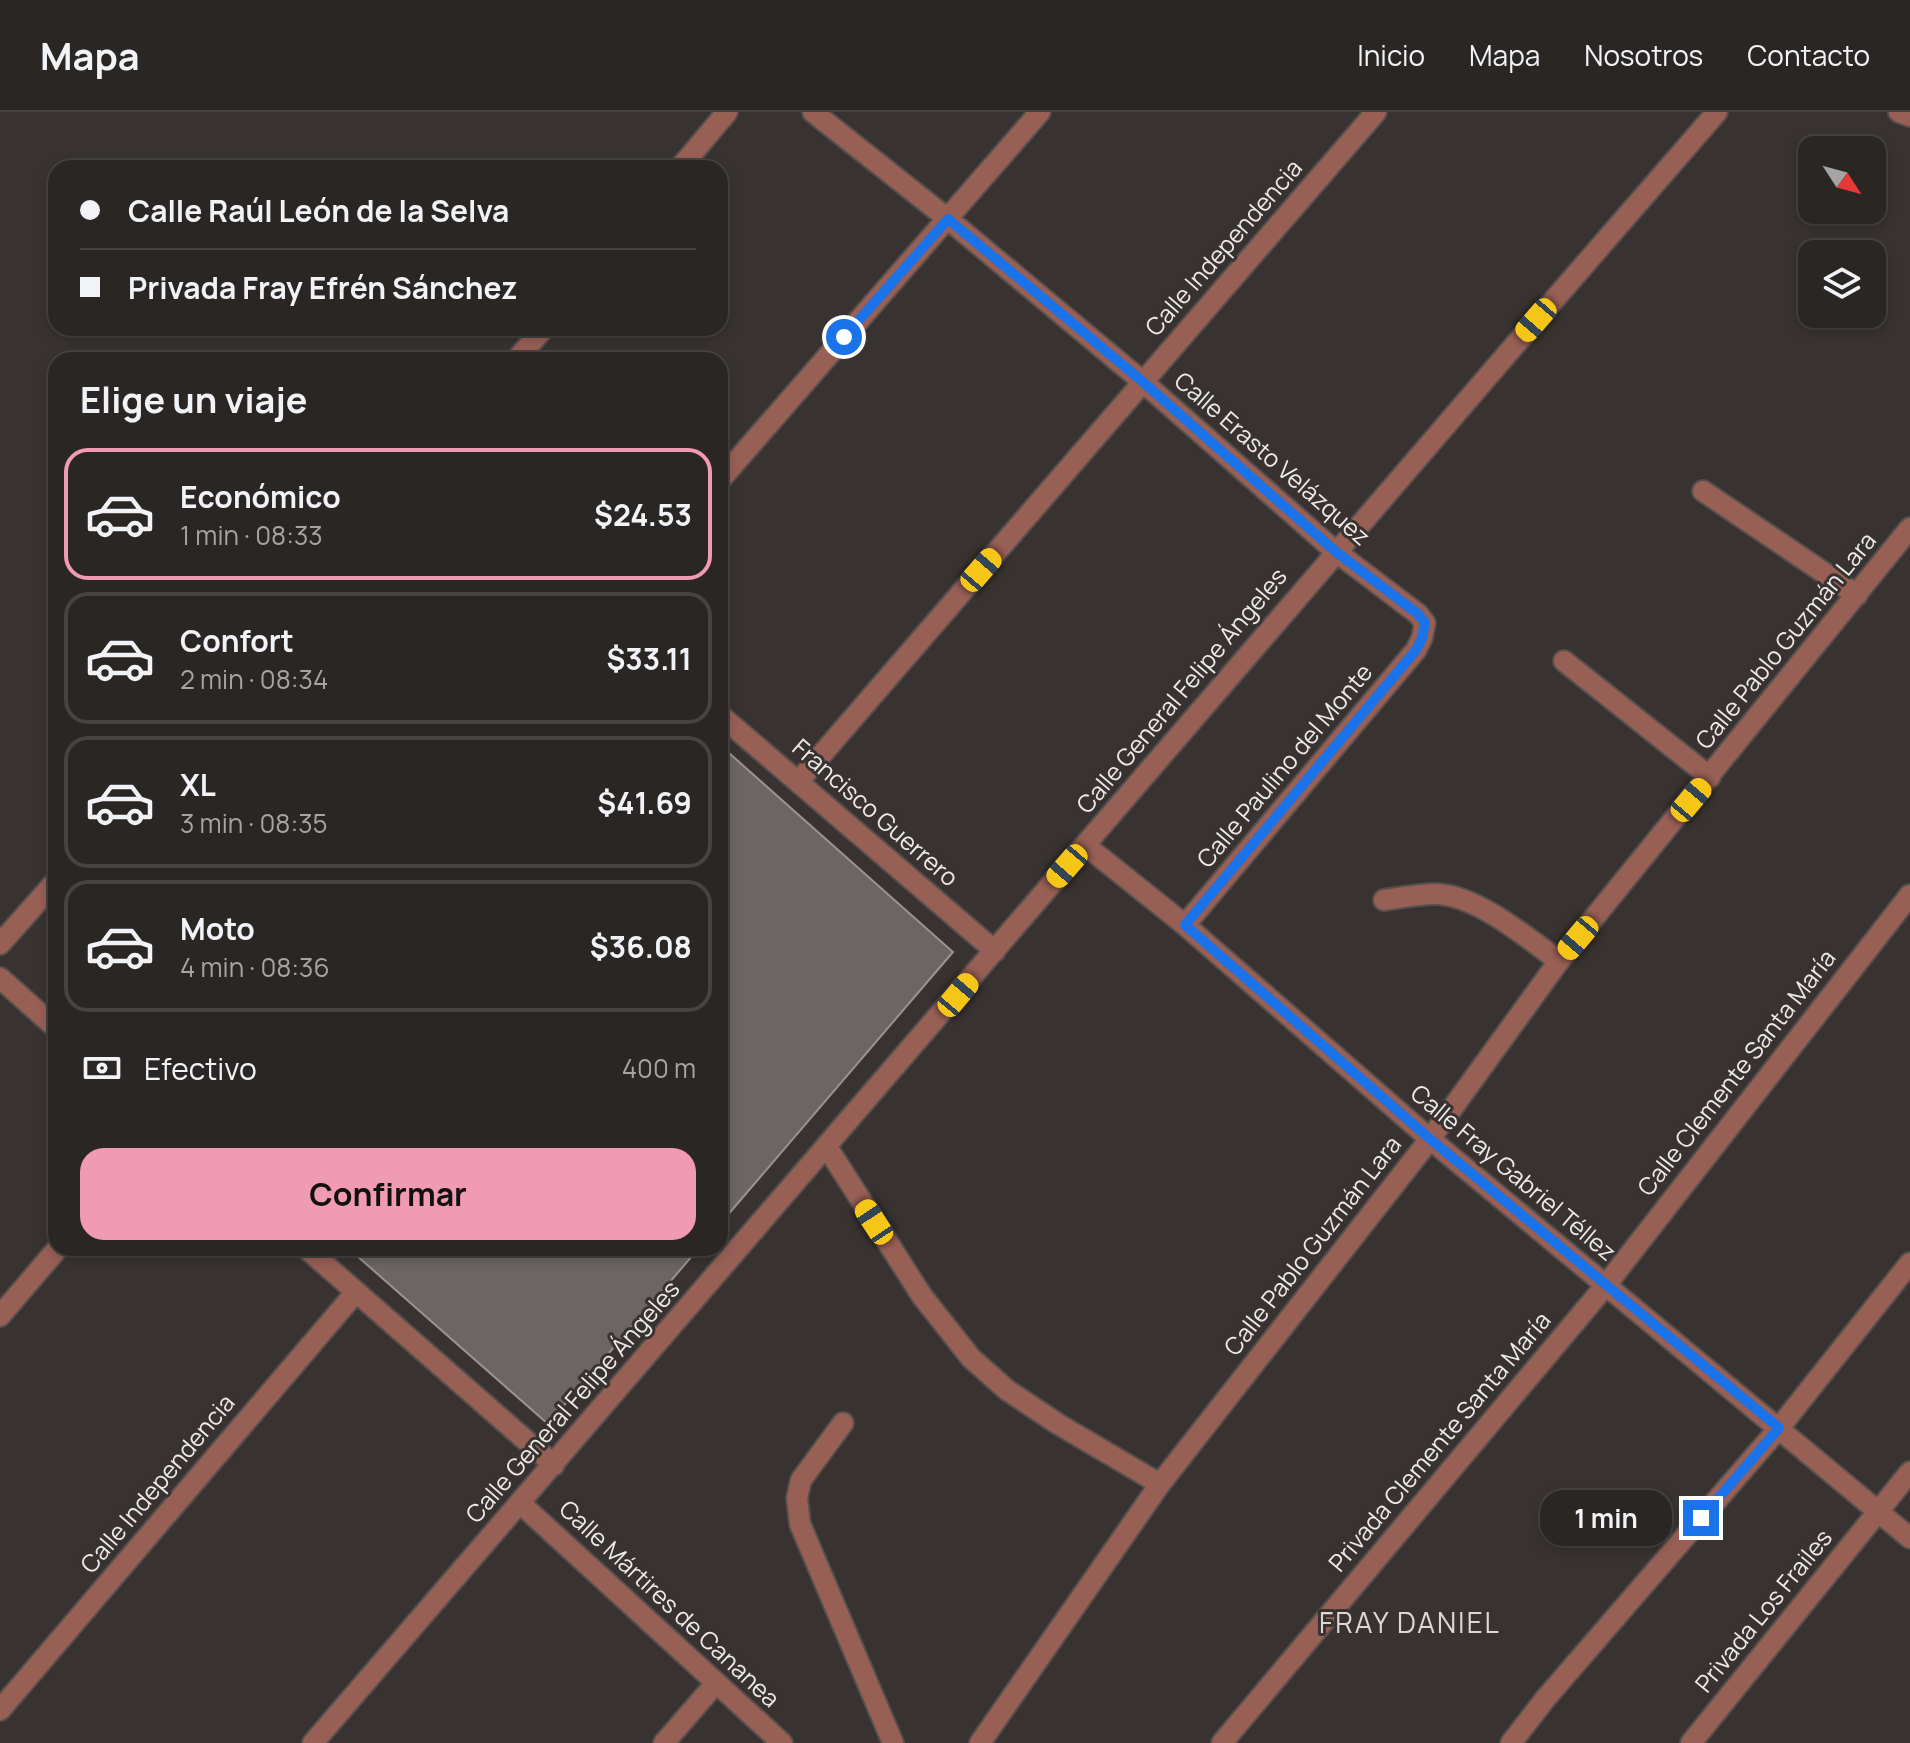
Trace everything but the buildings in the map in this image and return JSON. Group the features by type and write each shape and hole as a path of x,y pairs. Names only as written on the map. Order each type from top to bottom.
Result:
{"street":[{"path":"687,160 727,112"},
{"name":"Calle Erasto Velázquez","path":"813,112 948,219 1143,382 1335,551 1418,614 1425,623 1422,638"},
{"path":"728,471 1040,112"},
{"name":"Calle Independencia","path":"798,782 1376,112"},
{"name":"Calle General Felipe Ángeles","path":"313,1743 1335,551 1717,112"},
{"path":"1899,112 1910,116"},
{"path":"523,352 537,336"},
{"path":"1703,491 1857,595"},
{"name":"Calle Pablo Guzmán Lara","path":"980,1743 1160,1484 1430,1139 1559,961 1910,528"},
{"name":"Calle Paulino del Monte","path":"1185,925 1416,650 1422,638"},
{"path":"1564,661 1710,777"},
{"name":"Francisco Guerrero","path":"728,722 995,951"},
{"name":"Calle Fray Gabriel Téllez","path":"1085,845 1185,925 1430,1139 1910,1538"},
{"path":"0,944 48,890"},
{"path":"1384,900 1436,893 1469,903 1491,912 1559,961"},
{"name":"Calle Clemente Santa María","path":"1606,1285 1910,895"},
{"path":"0,978 48,1021"},
{"path":"827,1147 922,1296 971,1358 1007,1390 1058,1424 1160,1484"},
{"path":"0,1316 51,1256"},
{"name":"Calle Mártires de Cananea","path":"315,1256 554,1465"},
{"path":"1511,1743 1556,1686 1779,1428 1910,1263"},
{"name":"Privada Clemente Santa María","path":"1222,1743 1606,1285"},
{"name":"Calle Independencia","path":"0,1710 356,1292"},
{"path":"843,1423 801,1480 797,1498 800,1524 893,1743"},
{"name":"Privada Los Frailes","path":"1691,1743 1910,1472"},
{"name":"Calle Mártires de Cananea","path":"520,1503 782,1743"},
{"path":"664,1743 716,1683"}],"district":[{"name":"FRAY DANIEL","path":"1410,1623"}],"route":[{"path":"844,337 948,219 1143,382 1335,551 1418,614 1425,623 1416,650 1185,925 1430,1139 1779,1428 1701,1518"}]}
